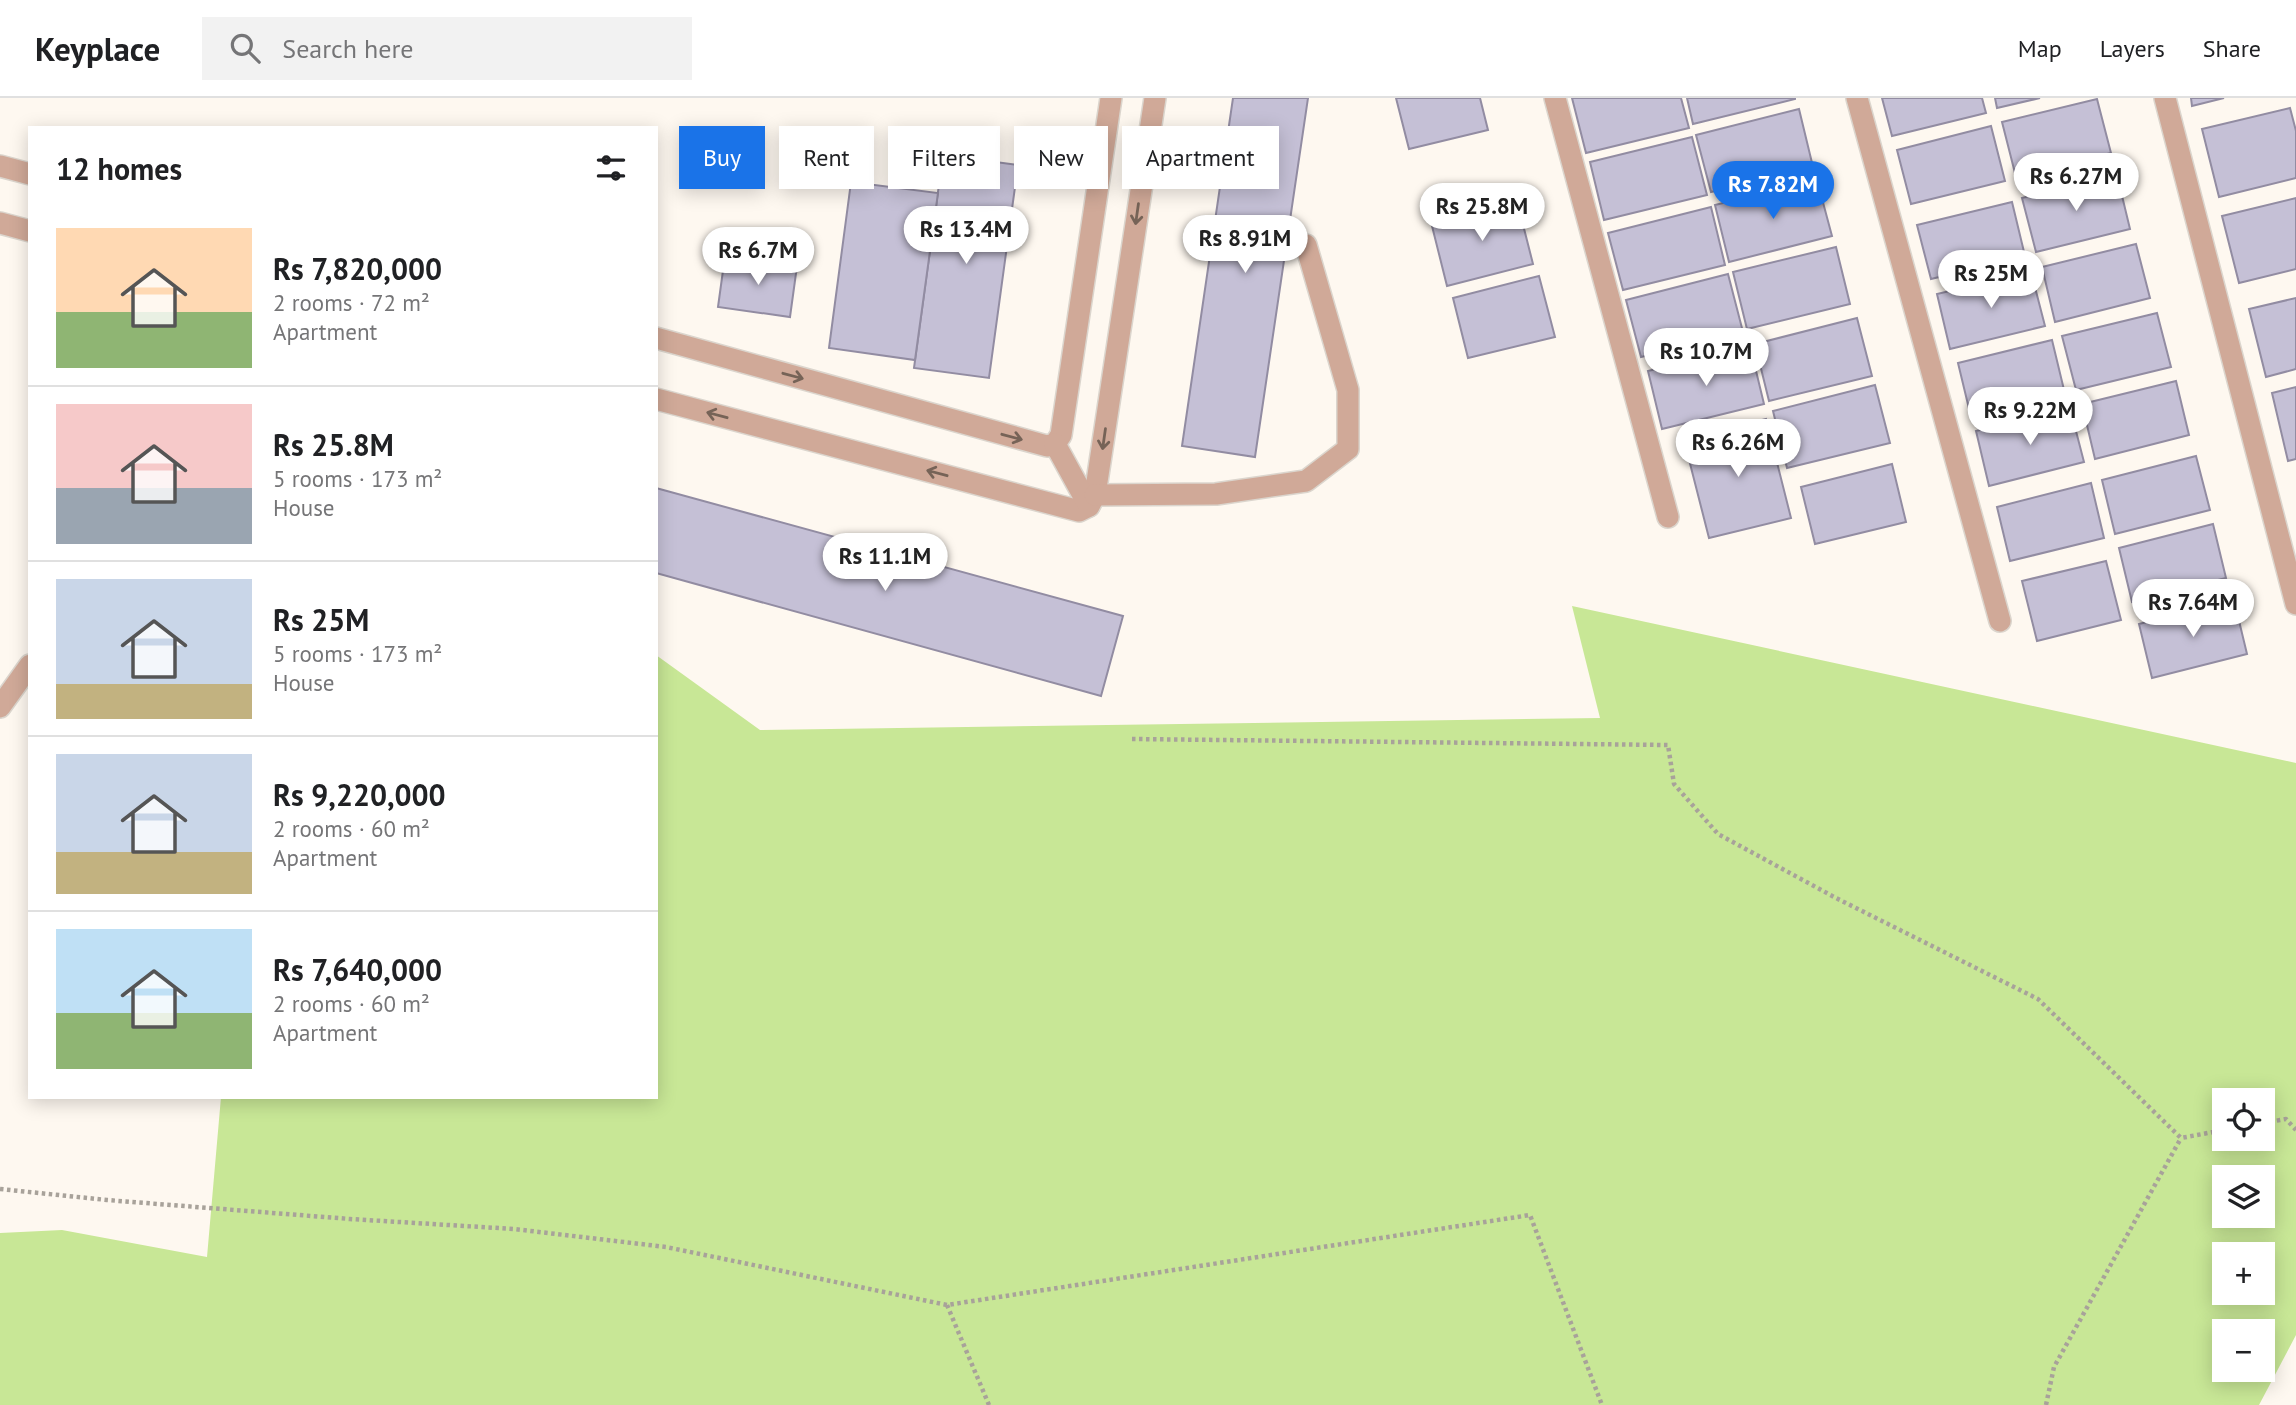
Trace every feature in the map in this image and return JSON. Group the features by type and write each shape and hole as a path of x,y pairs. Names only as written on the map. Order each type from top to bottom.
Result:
{"lane":[{"path":"658,342 1047,446 1055,444 1061,435 1111,98"},
{"path":"1092,501 1155,98"},
{"path":"1555,98 1668,517"},
{"path":"1857,98 2000,621"},
{"path":"2165,98 2296,604"},
{"path":"0,166 28,173"},
{"path":"0,223 28,230"},
{"path":"658,400 1079,511 1092,501 1216,494 1306,481 1348,449 1348,390 1306,245"},
{"path":"1055,444 1092,501"},
{"path":"0,707 28,668"}],"path":[{"path":"1132,739 1668,745 1674,784 1718,834 1836,898 2038,999 2181,1138"},
{"path":"2275,1121 2286,1119 2296,1130"},
{"path":"2181,1138 2212,1132"},
{"path":"2046,1405 2054,1367 2181,1138"},
{"path":"0,1189 337,1218 514,1229 666,1247 947,1305 1530,1215 1602,1405"},
{"path":"947,1305 989,1405"}],"green space":[{"path":"1572,606 2296,763 2296,1335 2275,1375 2275,1319 2212,1319 2212,1382 2271,1382 2259,1405 0,1405 0,1233 62,1230 207,1257 221,1099 658,1099 658,656 760,730 1600,718"}],"building":[{"path":"1233,98 1308,98 1255,457 1182,446 1220,189 1279,189 1279,126 1229,126"},
{"path":"1396,98 1480,98 1488,130 1409,149"},
{"path":"1572,98 1681,98 1689,128 1586,153"},
{"path":"1687,98 1795,98 1795,99 1693,124"},
{"path":"1882,98 1982,98 1986,113 1892,136"},
{"path":"1995,98 2040,98 1997,108"},
{"path":"2191,98 2224,98 2192,106"},
{"path":"2097,99 2111,153 2016,177 2002,122"},
{"path":"2290,108 2296,131 2296,178 2219,197 2202,129"},
{"path":"1799,109 1813,167 1711,192 1696,135"},
{"path":"1991,126 2005,181 1911,204 1897,150"},
{"path":"1692,137 1707,195 1604,220 1590,162"},
{"path":"1000,163 1014,164 1015,189 989,378 914,368 938,189 1000,189"},
{"path":"2117,175 2130,229 2036,252 2022,198"},
{"path":"1817,180 1832,236 1729,262 1715,205"},
{"path":"874,185 888,187 888,189 938,193 915,360 829,348 850,189 874,189"},
{"path":"2296,198 2296,269 2239,283 2222,216"},
{"path":"1517,201 1533,264 1447,286 1431,222"},
{"path":"2012,202 2025,256 1931,279 1917,225"},
{"path":"1711,207 1725,265 1623,290 1608,233"},
{"path":"2136,244 2150,298 2055,322 2042,267"},
{"path":"1836,247 1850,304 1747,329 1733,272"},
{"path":"725,256 797,266 790,317 718,307"},
{"path":"2031,272 2045,326 1950,349 1937,294"},
{"path":"1728,274 1743,332 1641,357 1626,300"},
{"path":"1539,276 1555,337 1468,358 1453,298"},
{"path":"2296,298 2296,369 2266,377 2249,309"},
{"path":"2157,313 2171,367 2076,390 2062,336"},
{"path":"1857,318 1872,376 1769,401 1755,344"},
{"path":"2052,340 2065,394 1971,417 1958,363"},
{"path":"1750,346 1764,404 1662,429 1648,371"},
{"path":"2176,381 2189,435 2095,459 2082,404"},
{"path":"1875,385 1890,443 1787,468 1773,411"},
{"path":"2296,387 2296,459 2288,461 2272,393"},
{"path":"2070,408 2084,462 1989,486 1976,431"},
{"path":"1766,419 1791,518 1709,538 1684,440"},
{"path":"2196,456 2210,510 2115,534 2102,480"},
{"path":"1892,464 1906,522 1815,544 1801,487"},
{"path":"2091,483 2104,538 2010,561 1997,507"},
{"path":"658,489 1123,616 1101,696 658,574"},
{"path":"2213,524 2226,578 2132,602 2119,548"},
{"path":"2106,561 2121,620 2037,641 2022,581"},
{"path":"2234,600 2247,654 2152,678 2139,624"}]}
